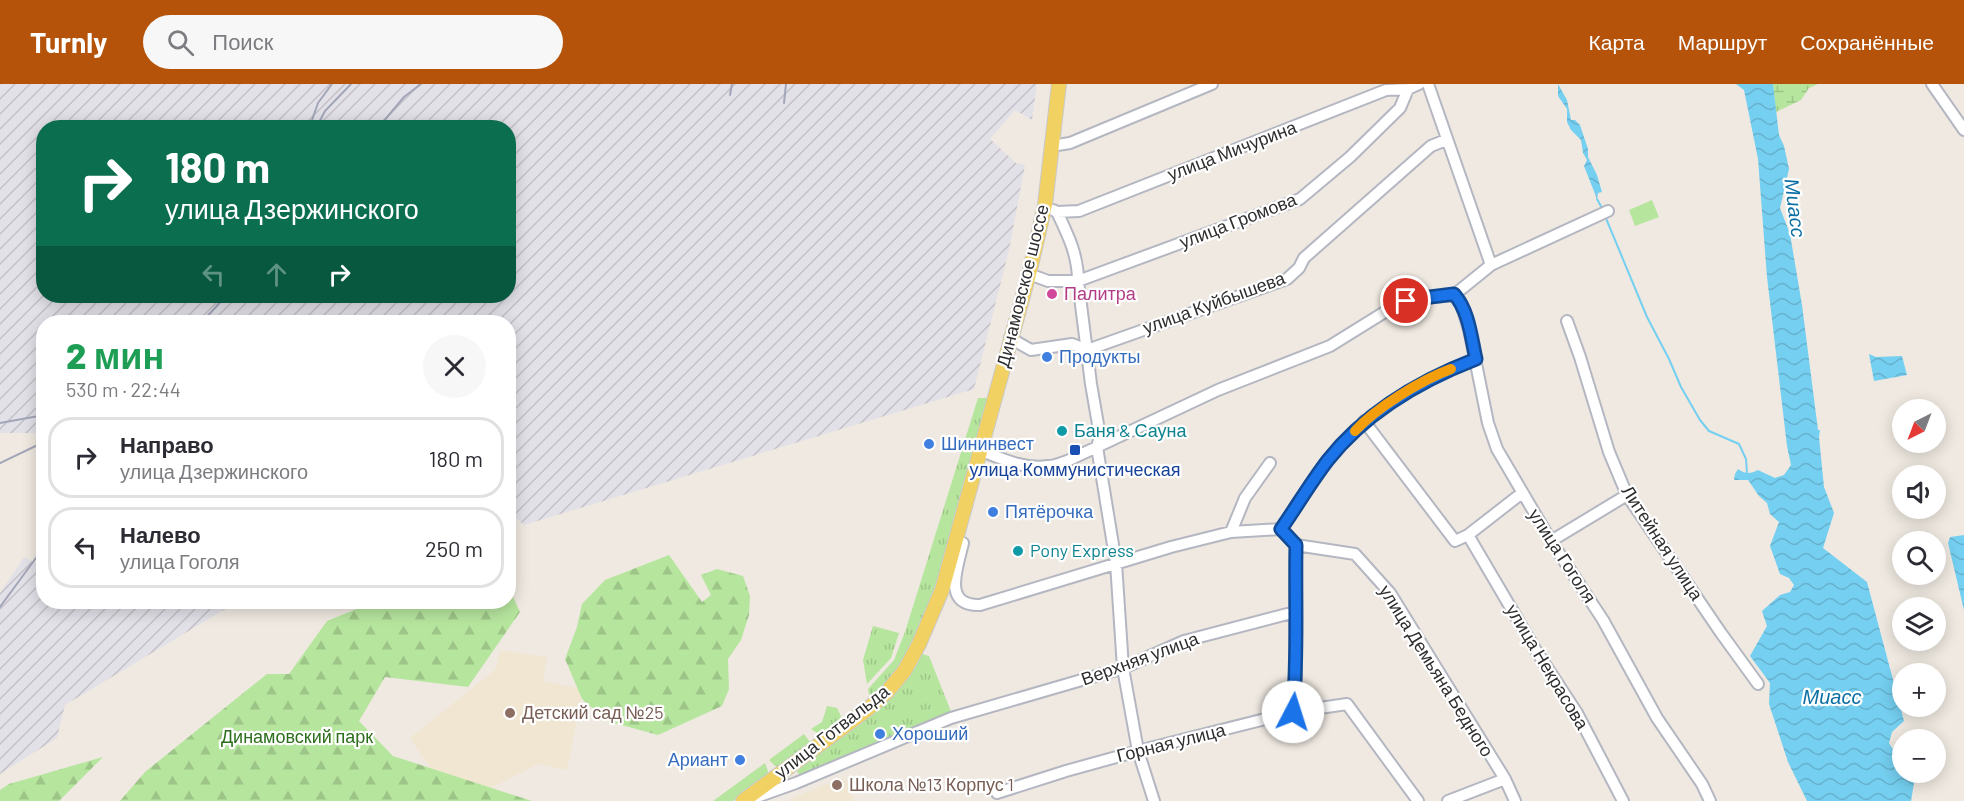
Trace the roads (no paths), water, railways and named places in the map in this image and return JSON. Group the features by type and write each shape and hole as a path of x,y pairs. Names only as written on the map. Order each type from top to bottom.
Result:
{"main road":[{"name":"Динамовское шоссе","path":"979,450 1029,274 1051,209 1051,146 1059,84"},
{"name":"улица Готвальда","path":"744,801 869,708 887,692 905,670 920,644 942,590 979,450"}],"street":[{"path":"1051,146 1070,143 1212,84"},
{"name":"улица Мичурина","path":"1051,209 1079,211 1386,90 1408,89 1419,84"},
{"path":"1428,84 1491,265"},
{"path":"1932,84 1961,128 1964,137"},
{"name":"улица Громова","path":"1029,274 1047,281 1078,281 1300,199 1350,157 1400,108 1408,89"},
{"name":"улица Куйбышева","path":"1010,339 1031,350 1072,344 1087,350 1287,279 1299,268 1304,258 1431,146 1446,140"},
{"path":"1051,209 1075,250 1078,267 1090,384 1100,436 1097,447 1116,563 1123,668 1138,751 1154,801"},
{"path":"979,450 1034,467 1067,462 1218,390 1330,346 1396,305 1414,299 1454,294 1491,265 1604,213"},
{"name":"улица Гоголя","path":"1454,294 1463,310 1476,359 1488,423 1497,449 1551,541 1603,620 1657,718 1702,784 1710,801"},
{"name":"Литейная улица","path":"1567,321 1609,452 1627,495 1758,684"},
{"path":"1281,529 1329,459 1364,421 1420,384 1444,371 1476,359"},
{"path":"1364,421 1455,541 1468,535 1522,493"},
{"path":"1231,532 1245,498 1270,463"},
{"path":"1551,541 1627,495"},
{"path":"963,543 955,580 955,591 960,600 969,605 980,605 1171,547 1231,532 1281,529"},
{"path":"1281,529 1296,545 1294,612 1296,676 1293,712"},
{"name":"улица Некрасова","path":"1468,535 1535,649 1577,713 1623,801"},
{"name":"улица Демьяна Бедного","path":"1296,545 1355,554 1390,593 1504,779 1515,801"},
{"name":"Верхняя улица","path":"744,801 796,783 951,718 1123,668 1184,641 1294,612"},
{"name":"Горная улица","path":"998,793 1138,751 1293,712 1347,704 1418,801"},
{"path":"787,769 796,783"},
{"path":"1448,801 1504,779"}],"water":[{"path":"1558,84 1567,100 1571,120 1575,120 1580,125 1588,149 1588,157 1597,175 1602,192 1598,193 1597,199 1584,166 1587,160 1583,153 1581,140 1571,130 1567,122 1567,109 1558,96"},
{"name":"Миасс","path":"1736,84 1773,84 1779,135 1789,169 1780,208 1790,234 1802,305 1818,430 1820,430 1824,487 1834,513 1823,548 1867,582 1892,676 1892,717 1903,717 1904,721 1895,729 1892,729 1889,743 1892,748 1892,783 1914,783 1911,801 1807,801 1788,762 1769,704 1770,683 1750,656 1767,626 1762,611 1780,595 1790,592 1794,585 1789,578 1780,574 1770,546 1779,522 1770,514 1767,503 1748,480 1734,480 1738,469 1748,473 1758,470 1775,478 1784,475 1791,465 1767,277 1758,159 1744,90"},
{"path":"1869,354 1876,357 1902,356 1907,375 1874,381"},
{"path":"1964,535 1964,610 1948,543 1950,537"}],"waterway":[{"path":"1597,199 1603,210"},
{"path":"1605,216 1647,317 1681,387 1709,431 1739,444 1746,459 1747,473"}],"railway":[{"path":"312,120 318,103 332,84"},
{"path":"320,120 325,111 351,84"},
{"path":"385,120 404,97 421,84"},
{"path":"730,95 732,84"},
{"path":"784,103 786,84"},
{"path":"208,315 220,303"},
{"path":"0,423 36,416"},
{"path":"0,463 36,446"},
{"path":"0,607 36,558"}],"place":[{"name":"Палитра","path":"1052,294"},
{"name":"Продукты","path":"1047,357"},
{"name":"Баня & Сауна","path":"1062,431"},
{"name":"Шининвест","path":"929,444"},
{"name":"улица Коммунистическая","path":"1075,450"},
{"name":"Пятёрочка","path":"993,512"},
{"name":"Pony Express","path":"1018,551"},
{"name":"Детский сад №25","path":"510,713"},
{"name":"Хороший","path":"880,734"},
{"name":"Ариант","path":"740,760"},
{"name":"Школа №13 Корпус 1","path":"837,785"}],"park label":[{"name":"Динамовский парк","path":"297,737"}]}
